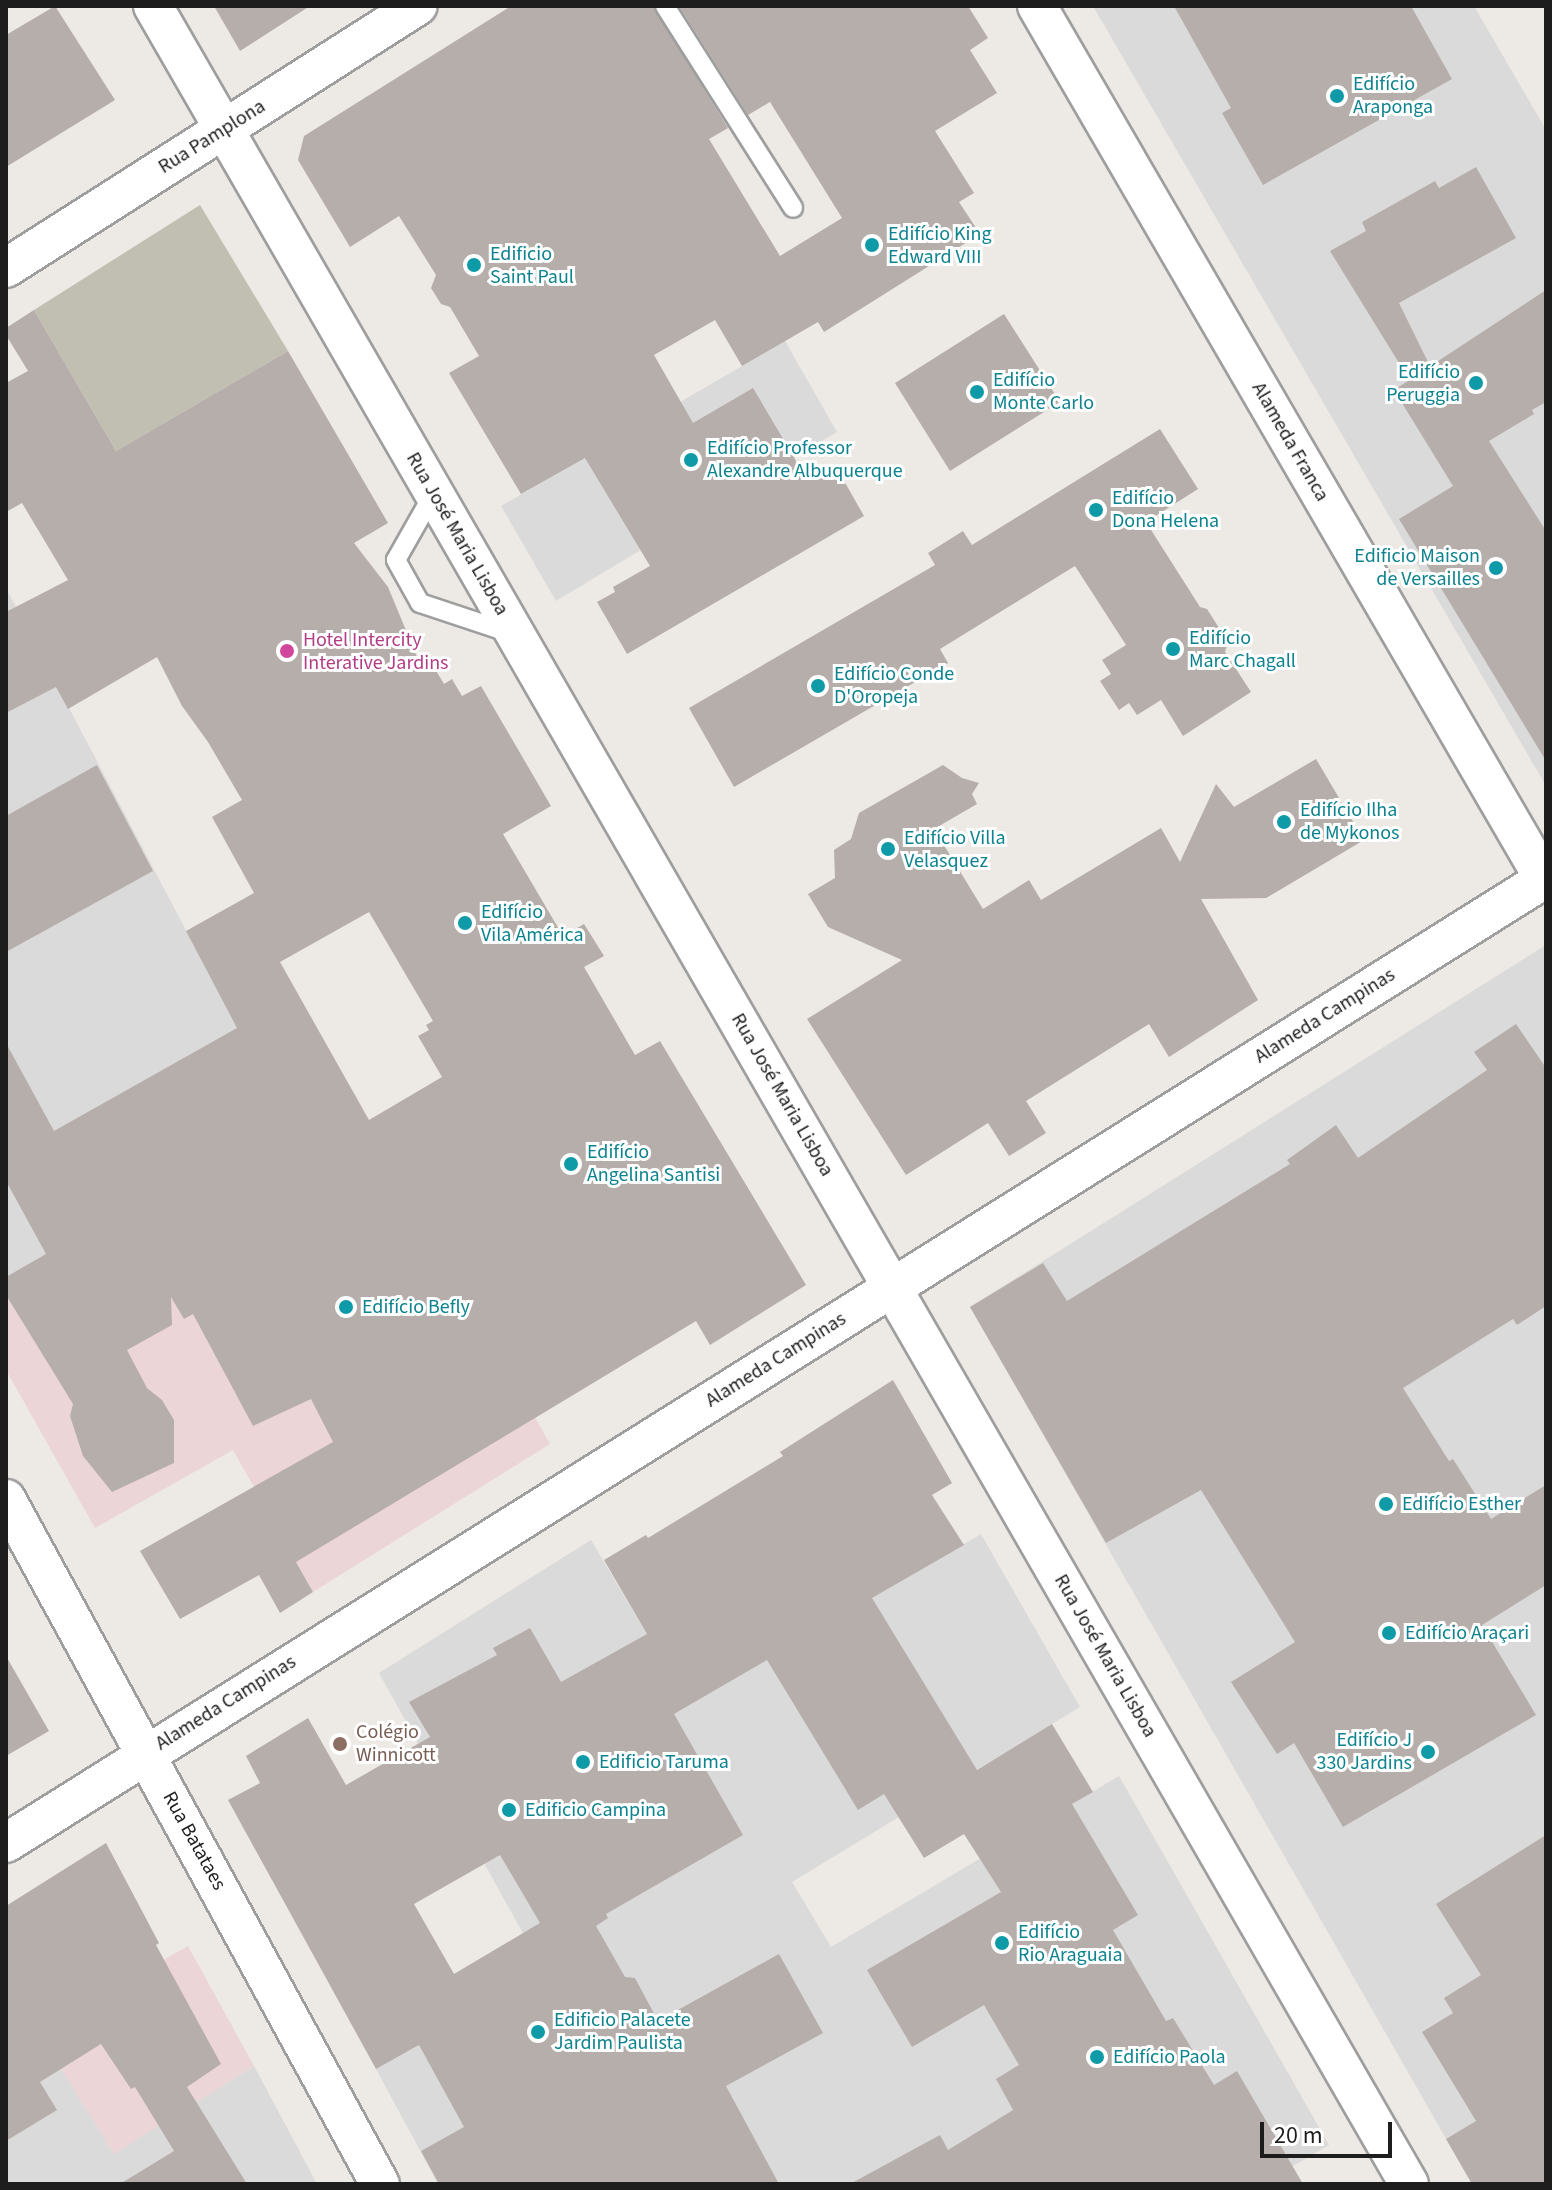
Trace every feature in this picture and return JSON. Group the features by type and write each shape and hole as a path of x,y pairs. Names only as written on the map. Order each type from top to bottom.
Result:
{"street":[{"name":"Rua José Maria Lisboa","path":"153,6 1409,2184"},
{"name":"Rua Pamplona","path":"6,268 418,6"},
{"name":"Alameda Franca","path":"1037,6 1545,878"},
{"name":"Alameda Campinas","path":"6,1843 1545,878"},
{"name":"Rua Batataes","path":"6,1499 380,2184"}],"lane":[{"path":"665,6 793,208"},
{"path":"434,493 396,560 420,603 516,635"}],"shaded area":[{"path":"1093,6 1474,6 1546,130 1546,786"},
{"path":"200,205 288,351 116,451 34,310"},
{"path":"785,341 837,432 556,601 501,506"},
{"path":"6,588 220,995 349,1085 6,1277"},
{"path":"1546,945 1546,2184 1472,2184 970,1307"},
{"path":"349,1085 550,1444 313,1592 233,1450 95,1528 6,1370 6,1277"},
{"path":"981,1534 1080,1707 792,1882 831,1947 1119,1776 1329,2145 1262,2184 438,2184 376,2069 546,1975 379,1673 591,1540 689,1705"},
{"path":"188,1946 254,2066 114,2154 61,2069 89,2002"},
{"path":"6,1979 114,2153 254,2066 317,2184 6,2184"}],"building":[{"path":"55,6 115,100 6,167 6,35"},
{"path":"214,6 310,6 240,51"},
{"path":"511,6 653,6 728,128 709,139 780,256 842,218 770,102 748,115 679,6 968,6 988,38 970,50 997,93 935,131 974,193 959,202 980,234 824,332 818,322 742,366 715,320 654,355 693,423 753,388 805,476 814,471 817,476 835,465 864,516 627,654 597,602 615,592 613,587 650,566 585,458 521,494 449,373 479,356 450,307 441,304 431,288 436,275 399,216 350,247 298,160 304,136"},
{"path":"1174,6 1411,6 1452,79 1263,185 1222,113 1231,108"},
{"path":"1476,167 1516,238 1399,303 1429,364 1407,376 1330,251 1366,231 1362,222 1435,181 1439,188"},
{"path":"1546,290 1546,402 1532,410 1534,414 1489,441 1546,531 1546,761 1399,519 1453,486 1394,390"},
{"path":"34,310 116,451 288,351 388,523 354,543 388,587 417,657 425,652 444,684 452,679 462,696 481,686 551,806 503,834 563,936 584,924 604,956 584,967 635,1055 660,1041 806,1285 710,1345 696,1321 296,1562 313,1592 280,1613 259,1575 180,1619 140,1551 333,1442 311,1399 253,1426 193,1314 184,1319 171,1297 172,1325 127,1350 147,1388 162,1400 174,1420 174,1463 112,1492 83,1456 70,1416 73,1404 6,1295 6,1277 46,1254 6,1181 6,1043 54,1131 237,1028 186,931 254,893 212,817 242,800 208,742 182,706 157,657 68,709 56,687 6,713 6,612 68,580 22,503 6,512 6,383 28,371 6,335 6,328","holes":["369,912 433,1021 426,1025 429,1030 418,1036 442,1077 369,1120 280,962"]},
{"name":"Edifício Monte Carlo","path":"1004,314 1060,402 950,471 895,383"},
{"path":"1160,429 1198,489 1146,522 1200,607 1207,609 1228,642 1225,652 1251,692 1183,736 1161,700 1137,715 1129,703 1119,710 1100,681 1111,674 1102,660 1126,645 1075,566 940,649 948,663 734,787 689,708 935,565 928,553 963,531 972,545"},
{"path":"1316,759 1364,840 1266,898 1201,899 1258,1000 1169,1057 1149,1024 1026,1101 1046,1133 1009,1156 988,1123 906,1175 807,1019 902,960 828,927 808,894 835,878 834,850 851,839 859,813 943,765 962,778 979,783 972,794 977,804 934,829 983,909 1029,880 1041,900 1161,828 1180,862 1216,784 1234,807"},
{"path":"97,765 153,871 6,952 6,816"},
{"path":"1516,1024 1546,1068 1546,1306 1517,1325 1513,1319 1403,1388 1449,1461 1453,1459 1491,1519 1546,1485 1546,1585 1482,1625 1536,1715 1343,1827 1294,1743 1277,1754 1231,1682 1295,1642 1201,1490 1106,1543 970,1307 1043,1263 1067,1301 1290,1164 1287,1160 1336,1125 1358,1158 1487,1070 1474,1052"},
{"path":"893,1380 952,1483 932,1495 964,1545 872,1598 977,1770 1052,1724 1093,1792 1072,1804 1138,1915 1113,1930 1166,2021 1173,2018 1214,2085 1237,2071 1303,2184 850,2184 940,2135 948,2150 1013,2110 996,2079 1019,2065 984,2005 912,2047 867,1970 1001,1892 964,1834 924,1858 884,1794 858,1810 767,1660 674,1714 743,1835 606,1914 608,1918 596,1926 625,1977 635,1978 658,2021 779,1954 823,2033 726,2086 779,2184 439,2184 421,2151 464,2127 419,2045 376,2069 228,1800 260,1783 246,1756 308,1718 346,1785 430,1737 409,1702 497,1655 493,1648 530,1628 561,1682 647,1634 604,1560 646,1535 648,1538 783,1456 780,1452","holes":["500,1855 540,1923 454,1974 414,1904"]},
{"path":"6,1656 49,1731 6,1756"},
{"path":"1546,1835 1546,2184 1472,2184 1446,2139 1476,2121 1422,2032 1453,2013 1444,1998 1481,1975 1436,1904"},
{"path":"106,1843 159,1943 156,1945 221,2064 187,2087 247,2184 120,2184 174,2151 135,2087 131,2089 101,2044 40,2082 57,2110 6,2141 6,1906"}],"place":[{"name":"Edifício Araponga","path":"1337,96"},
{"name":"Edifício King Edward VIII","path":"872,245"},
{"name":"Edificio Saint Paul","path":"474,265"},
{"name":"Edifício Peruggia","path":"1476,383"},
{"name":"Edifício Monte Carlo","path":"977,392"},
{"name":"Edifício Professor Alexandre Albuquerque","path":"691,460"},
{"name":"Edifício Dona Helena","path":"1096,510"},
{"name":"Edificio Maison de Versailles","path":"1496,568"},
{"name":"Edifício Marc Chagall","path":"1173,649"},
{"name":"Hotel Intercity Interative Jardins","path":"287,651"},
{"name":"Edifício Conde D'Oropeja","path":"818,686"},
{"name":"Edifício Ilha de Mykonos","path":"1284,822"},
{"name":"Edifício Villa Velasquez","path":"888,849"},
{"name":"Edifício Vila América","path":"465,923"},
{"name":"Edifício Angelina Santisi","path":"571,1164"},
{"name":"Edifício Befly","path":"346,1307"},
{"name":"Edifício Esther","path":"1386,1504"},
{"name":"Edifício Araçari","path":"1389,1633"},
{"name":"Colégio Winnicott","path":"340,1744"},
{"name":"Edifício J 330 Jardins","path":"1428,1752"},
{"name":"Edificio Taruma","path":"583,1762"},
{"name":"Edificio Campina","path":"509,1810"},
{"name":"Edifício Rio Araguaia","path":"1002,1943"},
{"name":"Edificio Palacete Jardim Paulista","path":"538,2032"},
{"name":"Edifício Paola","path":"1097,2057"}]}
